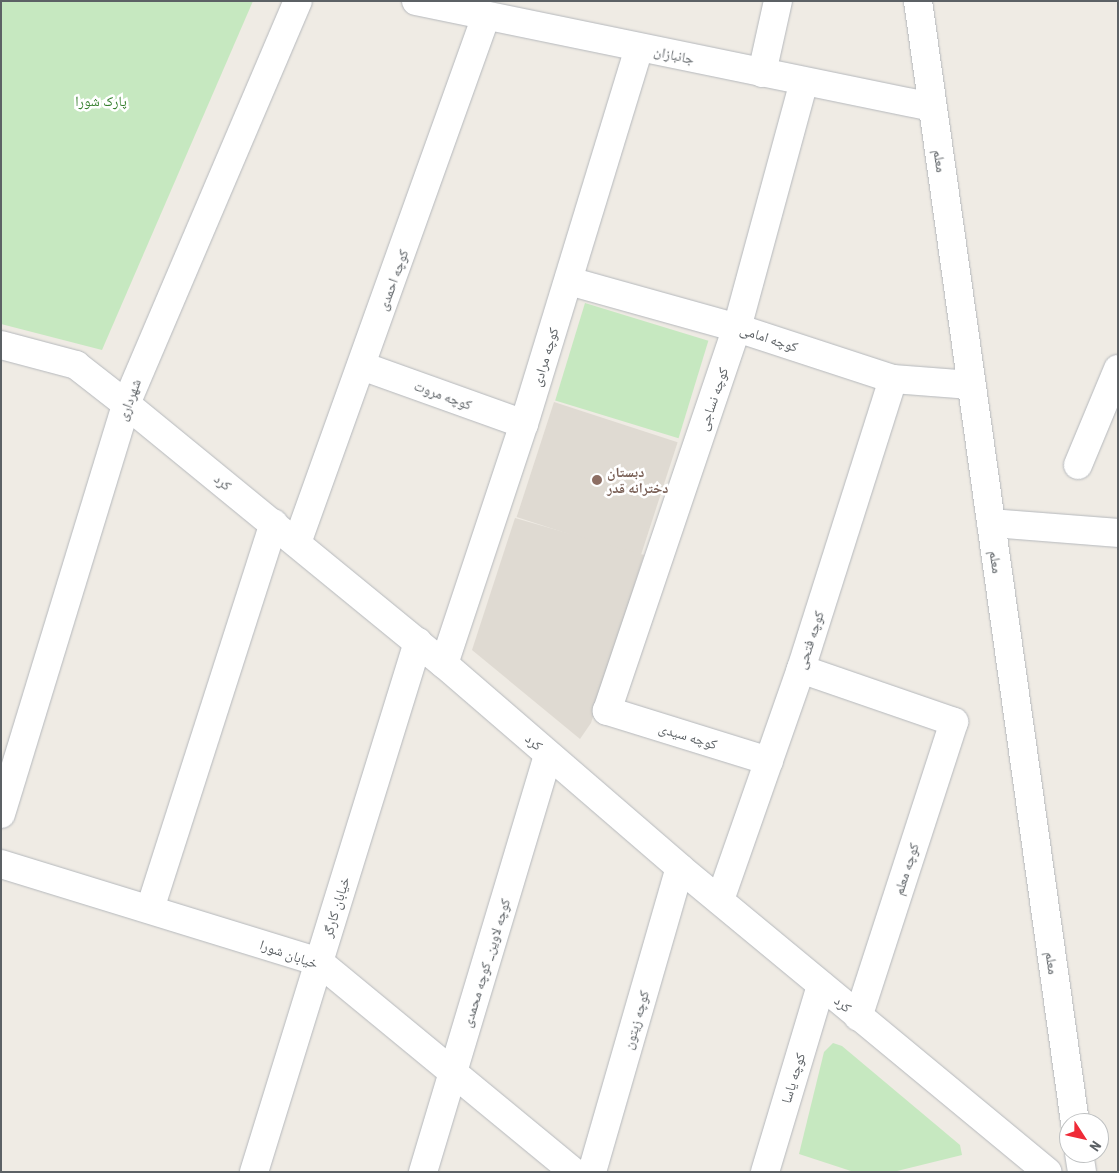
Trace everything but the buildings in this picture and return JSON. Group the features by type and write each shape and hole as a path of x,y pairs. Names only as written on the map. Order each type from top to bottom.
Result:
{"street":[{"name":"شهرداری","path":"1,814 126,404 298,1"},
{"name":"جانبازان","path":"416,1 804,82 932,106"},
{"path":"762,73 778,1"},
{"name":"معلم","path":"918,1 1074,1113"},
{"name":"کوچه احمدی","path":"297,543 486,16"},
{"name":"کوچه مرادی","path":"444,664 524,424 639,48"},
{"name":"کوچه نساجی","path":"607,711 737,328 804,82"},
{"name":"کوچه امامی","path":"569,281 737,328 893,378 971,385"},
{"name":"کرد","path":"1,345 76,365 126,404 418,642 680,868 858,1017 1048,1172"},
{"name":"کوچه مروت","path":"362,366 524,424"},
{"path":"1078,465 1118,369"},
{"name":"کوچه فتحی","path":"720,900 801,669 893,378"},
{"path":"150,909 274,523"},
{"path":"991,523 1118,533"},
{"name":"خیابان کارگر","path":"254,1172 418,642"},
{"name":"کوچه معلم","path":"801,669 954,722 858,1017"},
{"name":"کوچه سیدی","path":"607,711 769,761"},
{"name":"کوچه لاوین_ کوچه محمدی","path":"423,1172 548,755"},
{"name":"خیابان شورا","path":"1,864 319,962 574,1172"},
{"name":"کوچه زیتون","path":"592,1172 680,868"},
{"name":"کوچه یاسا","path":"765,1172 820,985"}],"shaded area":[{"name":"دبستان دخترانه قدر","path":"554,402 678,442 640,557 517,517"},
{"path":"515,518 644,555 591,723 580,739 472,650"}],"green space":[{"name":"پارک شورا","path":"1,1 253,1 102,350 1,324"},
{"path":"585,303 708,341 679,438 555,401"},
{"path":"833,1043 842,1046 960,1145 962,1155 893,1172 854,1172 799,1154 824,1052"}],"place":[{"name":"دبستان دخترانه قدر","path":"597,480"}]}
